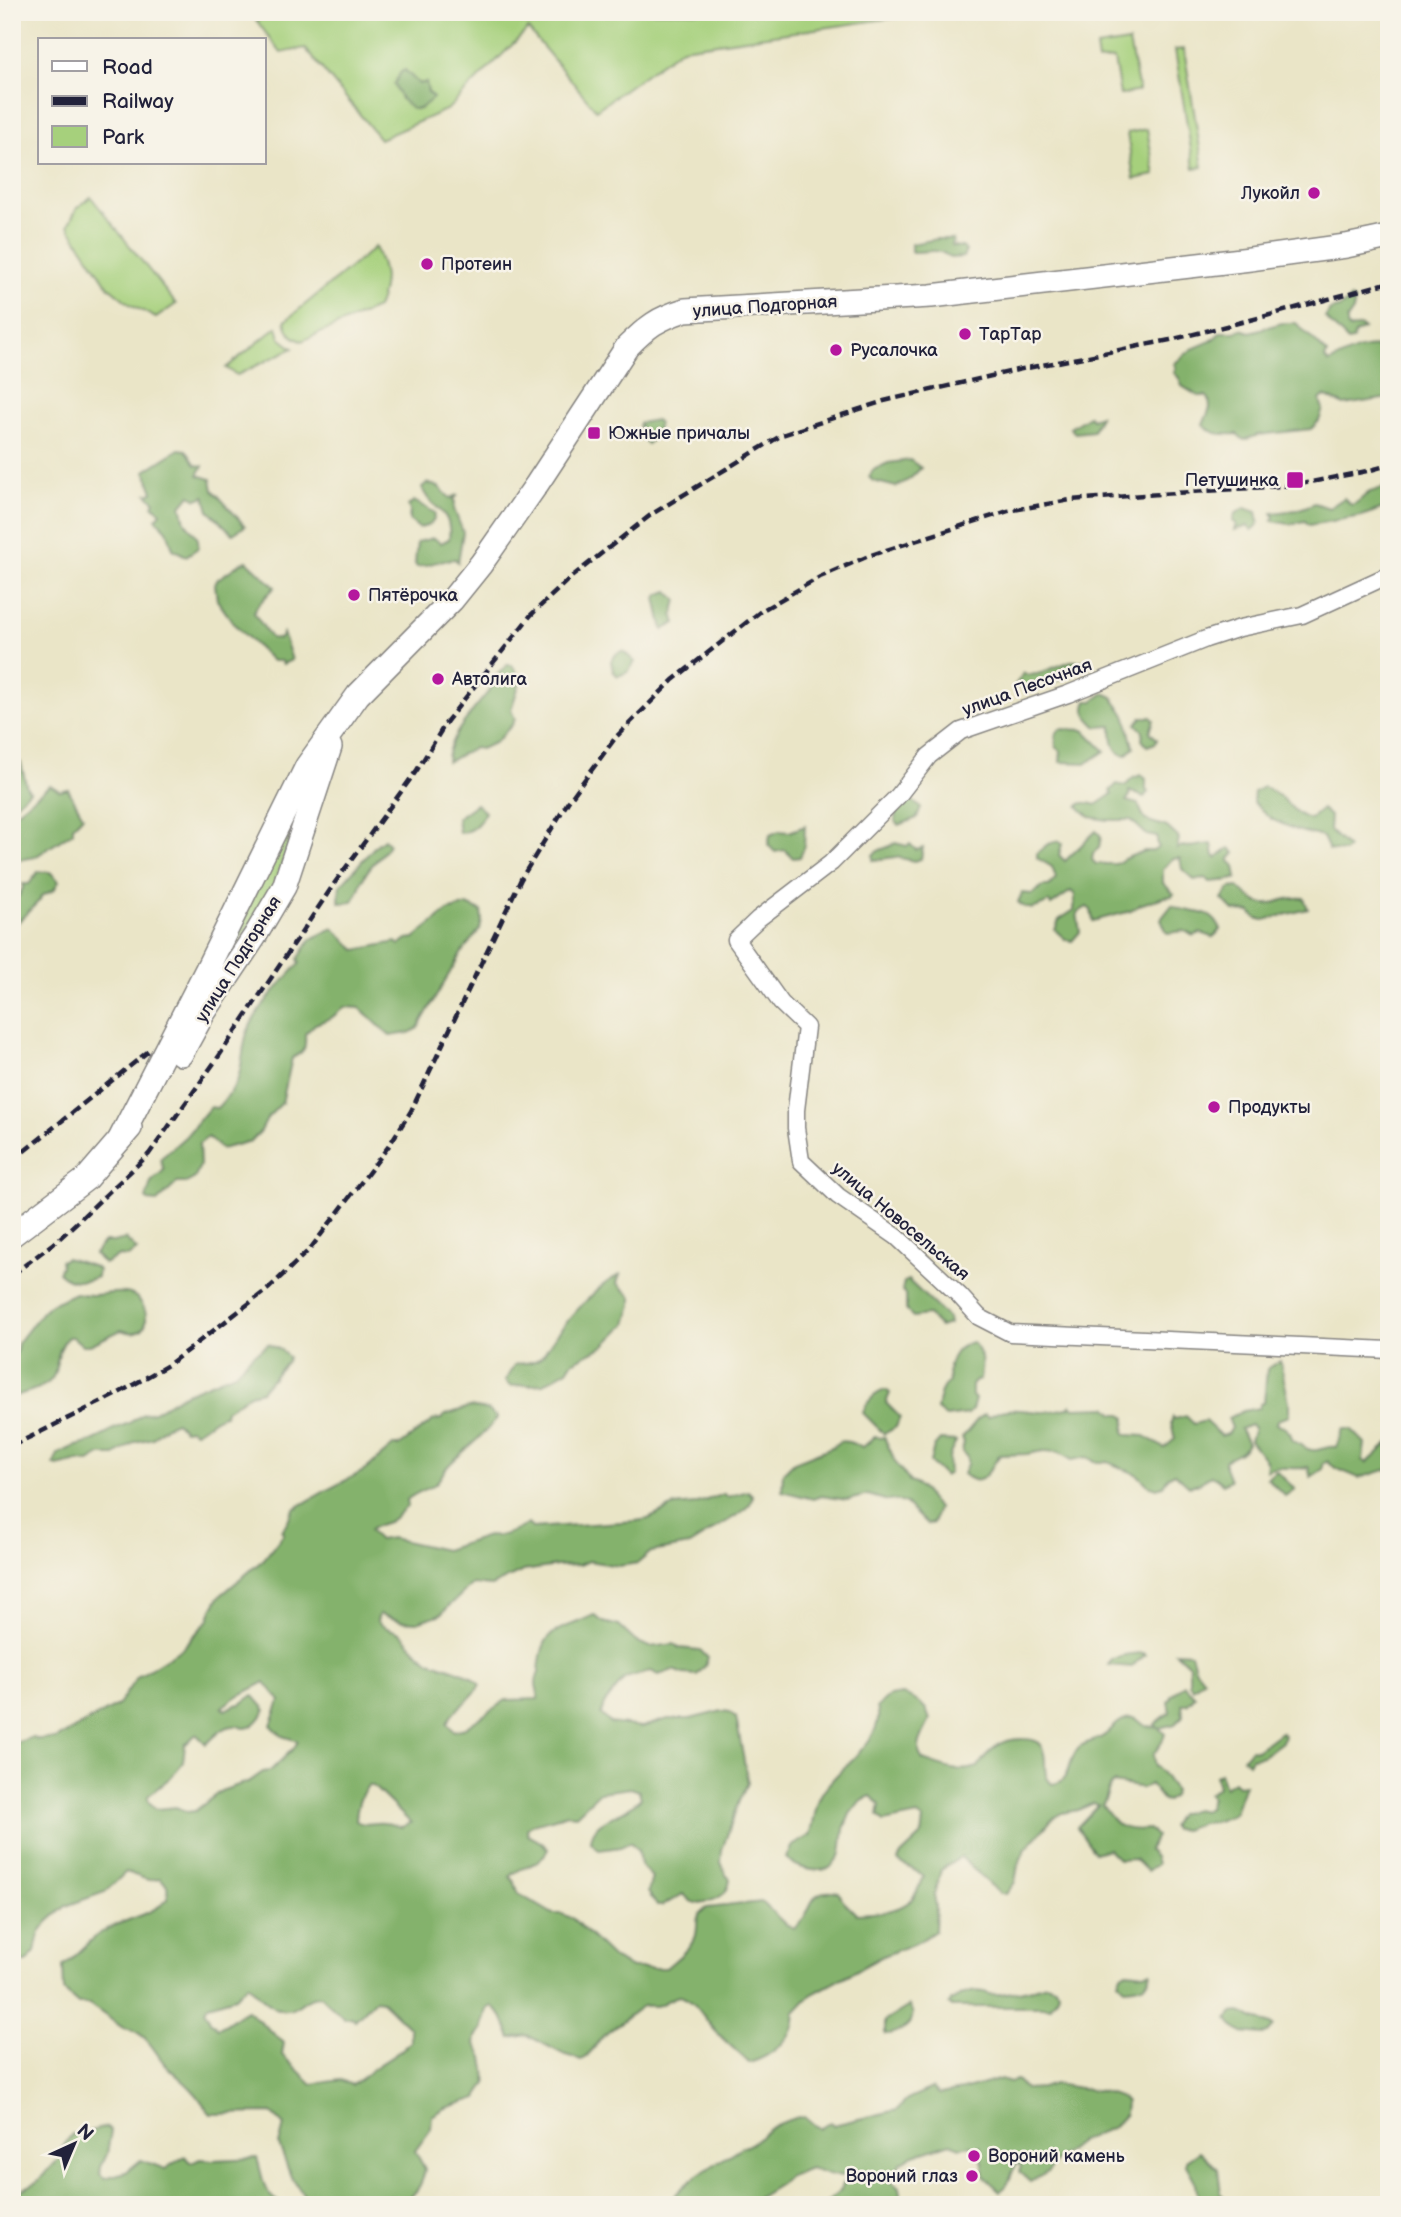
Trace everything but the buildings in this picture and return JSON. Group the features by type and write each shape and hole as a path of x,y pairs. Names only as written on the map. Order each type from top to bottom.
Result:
{"main road":[{"name":"улица Подгорная","path":"120,1139 307,766 358,695 452,600 481,564 627,346 660,318 685,310 944,294 1250,259 1346,246 1389,237"},
{"name":"улица Подгорная","path":"12,1235 86,1179 162,1087 203,1014 284,887 338,724"}],"street":[{"name":"улица Песочная","path":"781,1003 736,940 758,919 831,863 898,796 929,756 961,732 1068,694 1206,639 1240,628 1302,615 1389,575"},
{"name":"улица Новосельская","path":"781,1003 806,1027 796,1110 796,1128 802,1161 838,1196 897,1237 959,1295 979,1318 1010,1333 1389,1350"}],"green space":[{"path":"250,12 935,12 682,48 596,110 528,29 448,109 380,139 305,48 281,53"},
{"path":"1129,42 1139,91 1120,95 1114,59 1098,61 1096,47"},
{"path":"1184,49 1203,167 1194,168 1175,50"},
{"path":"405,70 419,84 426,82 428,92 433,98 420,109 412,109 401,99 394,84"},
{"path":"1147,129 1155,175 1134,179 1127,133"},
{"path":"91,197 176,304 156,318 131,305 109,287 68,226 77,208"},
{"path":"953,239 952,246 962,247 966,251 963,257 950,258 936,251 911,252 911,244"},
{"path":"375,247 384,277 377,308 302,341 293,336 285,321"},
{"path":"1351,298 1355,301 1347,326 1350,329 1360,326 1364,329 1355,334 1353,340 1348,341 1325,318 1330,310 1341,307"},
{"path":"1282,323 1296,323 1327,353 1325,359 1329,363 1358,350 1371,347 1389,348 1389,398 1344,405 1324,396 1320,400 1323,409 1319,421 1311,429 1258,435 1244,440 1237,434 1211,431 1203,425 1210,408 1209,399 1182,386 1174,373 1174,364 1192,349 1211,341 1221,332 1241,329 1250,332"},
{"path":"277,327 280,338 293,348 237,375 226,368"},
{"path":"1089,416 1092,419 1100,416 1093,431 1075,433 1070,428"},
{"path":"656,420 659,423 655,438 647,444 641,438 639,423"},
{"path":"179,449 186,450 196,465 203,466 198,475 211,479 213,490 245,526 233,534 209,511 205,496 197,499 190,495 181,506 186,523 197,536 198,548 186,556 173,549 167,530 156,519 161,513 147,494 153,492 145,471"},
{"path":"910,460 921,468 910,479 896,487 873,481 869,477 873,470 888,463"},
{"path":"427,483 439,487 450,498 458,495 453,500 454,509 463,532 458,562 455,559 417,567 415,564 417,542 433,538 441,543 449,539 444,515 425,495 422,487"},
{"path":"1389,486 1389,506 1362,516 1309,525 1305,521 1289,524 1272,521 1272,513 1297,510 1315,503 1329,508 1344,498 1351,505 1370,492"},
{"path":"414,501 435,513 430,524 419,528 409,520 408,506"},
{"path":"1245,508 1257,512 1258,524 1252,530 1248,526 1235,530 1235,514"},
{"path":"247,561 275,587 254,613 271,638 280,639 283,633 292,660 283,664 281,661 272,661 235,625 217,600 215,584 218,579"},
{"path":"668,591 677,600 673,615 676,623 663,630 656,598"},
{"path":"623,651 635,662 628,672 618,676 613,671 611,661 617,653"},
{"path":"1071,661 1085,661 1074,675 1026,691 1020,685 1015,685 1024,673 1037,674"},
{"path":"507,665 512,665 521,679 511,710 515,719 512,725 496,742 481,749 474,748 447,762 456,734 489,690 496,676"},
{"path":"1104,693 1113,697 1127,720 1134,747 1126,755 1115,748 1112,726 1097,727 1085,712 1087,701 1093,701"},
{"path":"1142,717 1151,717 1154,720 1150,732 1157,739 1156,743 1147,746 1142,740 1143,731 1136,724"},
{"path":"1060,729 1084,730 1105,751 1087,763 1060,762 1061,751 1056,747 1056,734"},
{"path":"12,755 21,763 30,791 12,807"},
{"path":"316,766 271,894 208,987"},
{"path":"1141,775 1146,779 1148,792 1144,797 1129,791 1130,796 1126,801 1138,804 1145,820 1167,827 1179,838 1177,849 1182,846 1212,844 1216,858 1230,848 1235,853 1229,860 1235,866 1237,878 1210,882 1206,878 1194,880 1182,869 1180,858 1172,859 1163,869 1163,883 1174,894 1172,896 1093,921 1091,910 1087,907 1077,913 1080,932 1072,941 1065,939 1055,930 1059,920 1074,910 1075,895 1071,891 1051,905 1049,902 1037,908 1029,908 1018,902 1022,893 1032,894 1043,886 1049,886 1056,878 1052,867 1037,858 1037,853 1048,844 1058,841 1062,844 1059,855 1065,861 1096,831 1101,836 1099,848 1093,853 1092,860 1096,864 1116,864 1159,847 1157,837 1147,835 1131,820 1090,817 1078,806 1084,803 1096,805 1112,794 1110,791 1117,784 1125,786"},
{"path":"50,785 60,791 68,789 83,816 73,826 73,832 35,857 13,861 12,815"},
{"path":"1263,787 1271,790 1304,817 1310,819 1322,809 1330,816 1329,830 1348,848 1344,852 1329,850 1323,837 1296,830 1271,819 1253,802 1254,792"},
{"path":"907,800 921,808 917,818 899,825 895,821 896,809"},
{"path":"476,804 485,812 483,816 472,829 459,833 457,818"},
{"path":"805,826 804,847 800,857 793,858 785,850 775,852 768,845 770,835"},
{"path":"384,839 389,844 367,872 352,902 341,903 340,886"},
{"path":"895,843 907,846 910,844 916,850 923,848 921,859 914,861 896,857 873,860 875,853"},
{"path":"38,872 50,872 59,881 54,890 41,896 12,928 12,902 17,899 23,884 29,884"},
{"path":"1238,887 1249,897 1265,904 1304,898 1308,909 1264,920 1257,919 1250,912 1234,911 1222,899 1230,888"},
{"path":"467,905 481,911 480,929 460,955 418,1028 409,1033 390,1036 360,1008 345,1007 331,1018 315,1024 305,1034 305,1046 300,1054 292,1058 282,1103 268,1117 261,1131 251,1141 221,1149 208,1137 199,1144 200,1165 195,1178 186,1183 177,1183 157,1202 146,1199 151,1182 164,1170 160,1159 186,1136 210,1107 217,1108 233,1088 239,1075 245,1039 252,1023 270,996 300,963 298,959 311,939 333,928 356,950 396,942 399,945 414,938 448,911"},
{"path":"1172,905 1212,917 1221,930 1213,937 1201,933 1193,936 1185,931 1167,933 1161,919"},
{"path":"126,1239 137,1250 128,1257 119,1256 104,1264 94,1254 104,1242"},
{"path":"66,1258 95,1267 98,1270 97,1277 76,1281 62,1276 58,1272 60,1261"},
{"path":"620,1275 617,1283 632,1297 632,1305 626,1324 604,1346 572,1362 567,1370 543,1384 510,1386 505,1381 514,1365 533,1362 541,1357 583,1303"},
{"path":"908,1280 948,1318 949,1324 940,1327 928,1315 913,1317 906,1310 906,1294 902,1290 904,1282"},
{"path":"75,1293 130,1294 142,1304 145,1326 140,1331 121,1330 90,1345 82,1345 73,1337 68,1337 60,1349 49,1382 12,1397 12,1358 16,1354 18,1343 49,1305"},
{"path":"972,1342 979,1350 982,1364 980,1380 972,1385 972,1396 975,1399 972,1410 968,1414 946,1417 937,1410 941,1391 949,1382 952,1357 965,1344"},
{"path":"268,1344 281,1350 288,1357 287,1361 261,1391 250,1394 226,1410 225,1415 217,1417 199,1430 184,1430 176,1422 166,1426 153,1438 135,1442 115,1455 101,1455 89,1462 79,1461 57,1466 54,1464 58,1454 88,1443 143,1414 154,1412 184,1394 235,1373"},
{"path":"1280,1361 1289,1402 1289,1416 1277,1420 1276,1424 1283,1426 1290,1433 1293,1441 1314,1450 1336,1447 1343,1429 1351,1429 1365,1443 1363,1460 1367,1463 1389,1443 1389,1471 1359,1478 1335,1468 1328,1461 1323,1464 1323,1469 1311,1477 1308,1467 1266,1471 1267,1462 1250,1440 1254,1428 1251,1425 1240,1429 1248,1443 1225,1461 1230,1480 1223,1484 1211,1475 1200,1483 1189,1486 1175,1473 1169,1476 1163,1486 1157,1488 1148,1485 1138,1475 1108,1462 1097,1462 1086,1457 1072,1460 1058,1452 1043,1451 1000,1455 981,1479 970,1479 963,1474 967,1457 962,1452 962,1438 985,1414 988,1417 1007,1410 1042,1412 1068,1408 1071,1405 1074,1408 1107,1407 1114,1414 1122,1414 1126,1418 1124,1432 1127,1435 1145,1436 1164,1448 1175,1439 1171,1423 1173,1417 1175,1419 1186,1416 1194,1424 1205,1421 1221,1436 1228,1434 1232,1428 1228,1418 1259,1408 1264,1402 1267,1369"},
{"path":"886,1390 890,1393 886,1403 900,1417 896,1427 884,1434 863,1413 866,1405 878,1393"},
{"path":"469,1407 488,1410 497,1418 449,1465 436,1483 410,1497 407,1500 408,1506 390,1521 369,1531 379,1540 391,1538 445,1550 487,1536 508,1533 528,1524 532,1528 636,1521 648,1519 674,1506 695,1504 724,1494 727,1497 748,1491 753,1496 742,1512 689,1545 651,1552 638,1563 619,1566 588,1561 579,1565 523,1571 491,1586 472,1584 441,1614 417,1622 401,1621 379,1614 379,1624 401,1634 426,1659 463,1673 480,1684 450,1718 447,1724 454,1731 465,1728 506,1700 538,1699 536,1682 548,1638 594,1615 603,1622 619,1626 635,1641 650,1647 674,1644 679,1648 700,1650 708,1658 697,1675 673,1670 659,1675 651,1671 625,1678 604,1704 601,1714 610,1723 642,1727 668,1719 690,1719 722,1711 730,1712 736,1717 748,1783 722,1850 721,1862 730,1879 726,1891 718,1898 706,1902 693,1903 683,1894 657,1906 648,1892 652,1877 640,1865 638,1850 630,1842 621,1847 599,1850 591,1842 598,1826 641,1798 639,1791 631,1788 600,1792 576,1815 568,1814 531,1825 527,1829 528,1835 548,1849 540,1860 510,1877 519,1894 553,1914 572,1918 614,1959 632,1968 666,1968 692,1943 698,1917 707,1908 762,1902 785,1924 794,1928 801,1923 811,1903 820,1893 839,1893 856,1914 891,1910 910,1901 924,1877 898,1860 921,1836 923,1820 918,1815 884,1822 878,1816 880,1805 871,1796 861,1800 850,1814 844,1829 841,1854 830,1868 806,1869 786,1858 791,1847 810,1835 820,1797 867,1743 878,1720 877,1707 890,1696 903,1694 926,1709 930,1720 919,1745 923,1760 950,1769 971,1769 978,1767 991,1750 1002,1743 1015,1739 1031,1740 1042,1748 1046,1776 1052,1784 1067,1775 1079,1747 1104,1736 1122,1720 1134,1718 1146,1726 1157,1727 1155,1724 1170,1712 1168,1702 1172,1695 1184,1685 1195,1696 1187,1704 1182,1704 1183,1716 1175,1724 1159,1728 1165,1734 1153,1755 1155,1767 1174,1789 1173,1796 1167,1801 1163,1800 1150,1784 1141,1789 1113,1783 1102,1805 1120,1826 1149,1829 1156,1836 1148,1850 1155,1857 1157,1864 1147,1871 1135,1859 1119,1860 1108,1849 1095,1853 1077,1827 1098,1805 1094,1803 1053,1818 1025,1850 1018,1865 1015,1882 1006,1894 1000,1894 961,1857 941,1870 934,1895 935,1931 811,1995 794,2013 792,2030 781,2045 749,2063 716,2032 694,2005 680,1996 659,2005 641,2007 603,2036 581,2060 563,2054 527,2035 511,2038 502,2016 492,2006 487,2009 475,2044 483,2057 487,2083 477,2098 446,2108 432,2116 431,2129 415,2151 425,2169 417,2190 410,2197 393,2203 311,2205 291,2177 279,2145 284,2125 272,2113 211,2114 142,2036 123,2028 89,2004 78,2004 64,1991 63,1966 92,1940 110,1928 154,1910 168,1899 167,1885 160,1878 148,1880 126,1872 105,1892 66,1906 39,1934 35,1952 26,1962 12,1962 12,1744 33,1737 56,1739 118,1705 137,1677 183,1648 209,1619 219,1597 264,1559 284,1533 282,1531 294,1509 364,1471 393,1446 399,1446 445,1415","holes":["265,1682 280,1701 271,1725 282,1736 298,1741 294,1748 270,1771 221,1791 195,1811 187,1812 176,1807 156,1809 148,1801 148,1796 171,1777 183,1762 185,1745 196,1734 206,1744 226,1728 249,1727 260,1719 266,1710 253,1695 241,1704 225,1710 222,1707","373,1786 411,1823 402,1827 356,1821 359,1802 365,1789","248,1984 269,2004 289,2010 311,1998 321,1996 344,2018 352,2017 355,2020 375,2000 382,2001 410,2028 410,2042 352,2085 341,2080 312,2084 282,2055 284,2043 247,2010 218,2028 210,2021 205,2011 208,2005 235,1997"]},
{"path":"876,1436 884,1437 896,1463 910,1482 923,1490 938,1508 933,1523 927,1525 906,1504 896,1500 888,1501 868,1495 848,1500 821,1496 813,1499 782,1491 783,1473 794,1462 832,1447 840,1441 863,1447"},
{"path":"940,1440 956,1441 949,1459 949,1473 944,1476 930,1462 934,1447"},
{"path":"1276,1471 1295,1489 1285,1496 1267,1478"},
{"path":"1175,1652 1191,1653 1195,1668 1204,1679 1193,1688 1189,1684 1189,1665"},
{"path":"1143,1653 1145,1655 1132,1667 1108,1665 1119,1657"},
{"path":"1281,1732 1284,1735 1282,1742 1263,1756 1251,1758 1248,1763 1243,1758 1251,1749 1257,1750"},
{"path":"1220,1773 1225,1787 1234,1781 1238,1785 1245,1784 1235,1812 1214,1822 1201,1823 1184,1830 1174,1829 1171,1826 1178,1814 1208,1808 1211,1797 1208,1794 1218,1786 1215,1776"},
{"path":"1127,1971 1151,1972 1145,1983 1125,1988 1118,1981"},
{"path":"1046,1984 1059,1991 1050,2007 952,2007 949,2004 971,1992 1001,1994"},
{"path":"909,2006 912,2017 907,2026 885,2034 885,2021"},
{"path":"1240,2012 1274,2026 1268,2033 1263,2034 1241,2032 1234,2028 1228,2019 1232,2013"},
{"path":"1001,2079 1010,2082 1016,2080 1025,2089 1054,2084 1101,2091 1122,2098 1126,2102 1125,2114 1113,2127 1080,2141 1060,2157 1048,2172 1030,2182 1019,2172 1021,2166 1018,2163 1007,2185 1000,2191 985,2177 980,2146 960,2147 950,2143 914,2155 901,2163 891,2181 899,2188 902,2205 824,2205 840,2191 847,2176 832,2175 810,2168 787,2177 746,2205 668,2205 683,2187 702,2173 787,2120 804,2116 819,2129 831,2122 833,2125 897,2110 909,2098 932,2088 939,2094"},
{"path":"107,2127 111,2131 100,2174 104,2178 126,2172 141,2160 165,2169 185,2156 192,2163 201,2159 257,2158 267,2191 284,2205 12,2205 12,2194 36,2183 59,2159 62,2148 72,2134"},
{"path":"1199,2151 1218,2169 1221,2194 1224,2197 1222,2205 1189,2205 1198,2198 1196,2183 1186,2160"}],"railway":[{"path":"12,1275 59,1239 149,1154 219,1056 336,881 417,770 447,721 531,615 570,578 652,514 782,435 884,401 1017,370 1170,340 1387,283"},
{"path":"12,1446 117,1394 168,1365 268,1289 310,1249 388,1147 411,1111 521,879 568,802 616,737 673,680 761,611 820,577 871,555 1008,511 1070,500 1296,485 1389,465"},
{"path":"12,1161 150,1050"}],"place":[{"name":"Лукойл","path":"1314,193"},
{"name":"Протеин","path":"427,264"},
{"name":"ТарТар","path":"965,334"},
{"name":"Русалочка","path":"836,350"},
{"name":"Южные причалы","path":"594,433"},
{"name":"Петушинка","path":"1295,480"},
{"name":"Пятёрочка","path":"354,595"},
{"name":"Автолига","path":"438,679"},
{"name":"Продукты","path":"1214,1107"},
{"name":"Вороний камень","path":"974,2156"},
{"name":"Вороний глаз","path":"972,2176"}]}
